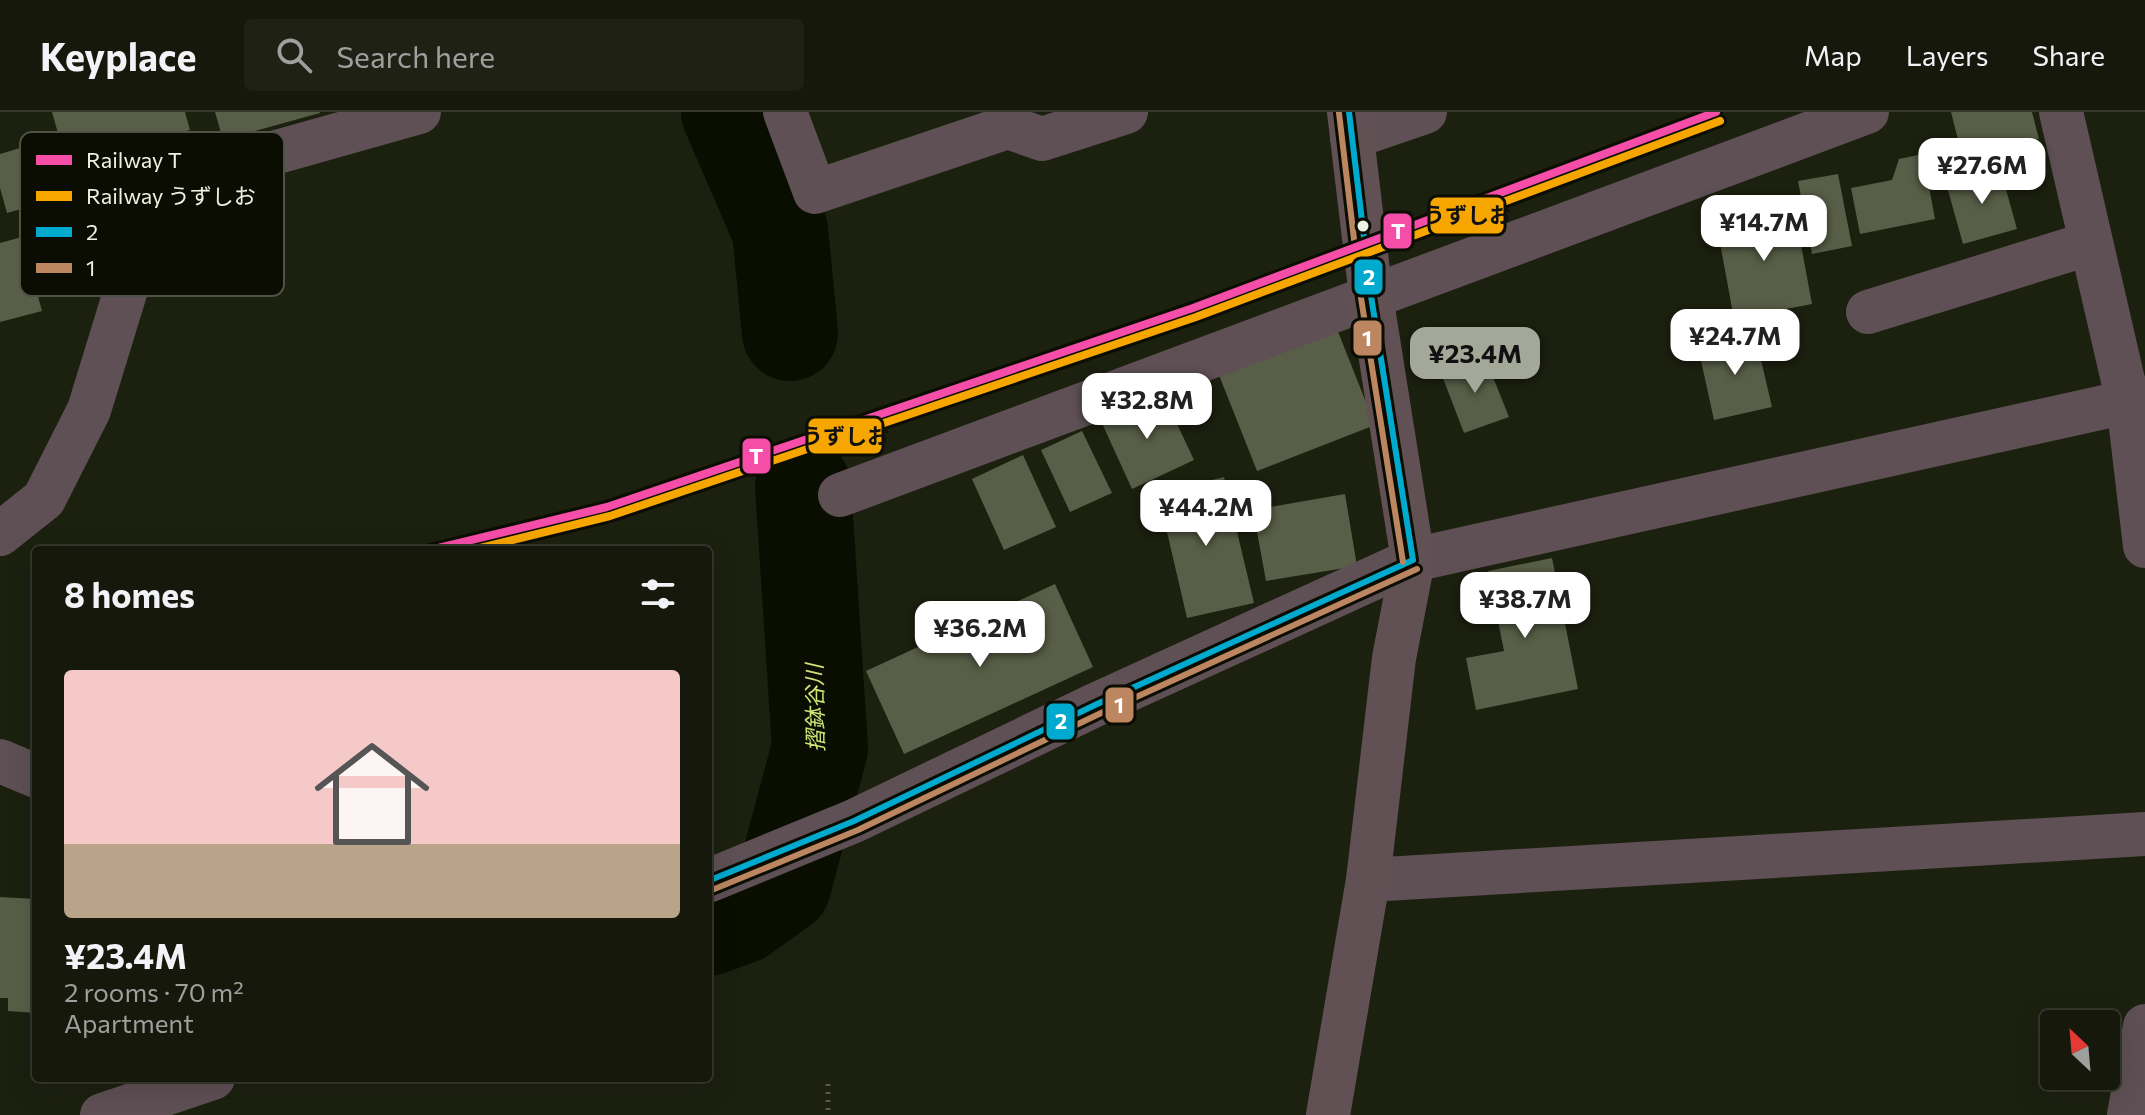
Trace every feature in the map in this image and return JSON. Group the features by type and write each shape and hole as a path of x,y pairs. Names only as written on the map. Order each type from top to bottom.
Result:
{"street":[{"path":"284,150 419,112"},
{"path":"785,112 815,192 1008,127 1042,139 1126,112"},
{"path":"1328,1115 1368,880 1394,658 1413,560 1371,296 1350,124 1425,112"},
{"path":"840,495 1867,112"},
{"path":"2061,112 2091,243 2136,400 2145,546"},
{"path":"1868,312 2091,243"},
{"path":"0,534 44,499 89,410 124,296"},
{"path":"712,879 830,830 1413,560 2136,400"},
{"path":"0,761 32,774"},
{"path":"1368,880 2145,834"},
{"path":"2129,1115 2145,1026"},
{"path":"102,1115 201,1082"}],"path":[{"path":"828,1084 828,1115"}],"building":[{"path":"52,112 185,112 190,130 183,132 58,132"},
{"path":"215,112 320,112 252,132 221,132"},
{"path":"1951,112 2032,112 2039,139 1963,159"},
{"path":"20,148 20,209 7,213 0,188 0,154"},
{"path":"1923,154 1935,219 1860,234 1851,188 1892,180 1899,159"},
{"path":"2000,168 2017,229 1963,244 1946,183"},
{"path":"1838,174 1852,246 1812,254 1798,181"},
{"path":"1794,207 1812,304 1734,319 1716,221"},
{"path":"20,238 20,296 38,296 42,311 0,322 0,243"},
{"path":"1335,324 1375,425 1257,471 1217,370"},
{"path":"1755,334 1772,407 1714,420 1698,347"},
{"path":"1485,357 1509,417 1464,433 1441,373"},
{"path":"1162,392 1194,460 1132,489 1101,421"},
{"path":"1082,431 1112,493 1070,512 1041,450"},
{"path":"1023,455 1056,527 1004,550 972,479"},
{"path":"1224,477 1254,603 1187,618 1158,493"},
{"path":"1345,494 1357,566 1266,581 1253,510"},
{"path":"1552,558 1578,689 1476,710 1466,658 1504,651 1488,571"},
{"path":"1055,584 1093,667 904,754 866,671"},
{"path":"0,897 32,899 32,1013 8,1011 8,998 0,998"}],"waterway":[{"name":"摺鉢谷川","path":"729,112 780,230 790,333"},
{"name":"摺鉢谷川","path":"712,927 741,916 783,886 820,748 803,486"}],"rail line":[{"name":"T","path":"446,546 607,507 1193,308 1716,112"},
{"name":"うずしお","path":"488,546 610,516 1196,317 1720,121"}],"transit line":[{"name":"2","path":"1349,112 1371,296 1413,560"},
{"name":"1","path":"1339,113 1361,298 1403,562"},
{"name":"2","path":"712,879 854,821 1095,705 1413,560"},
{"name":"1","path":"712,890 858,830 1099,714 1417,569"}]}
